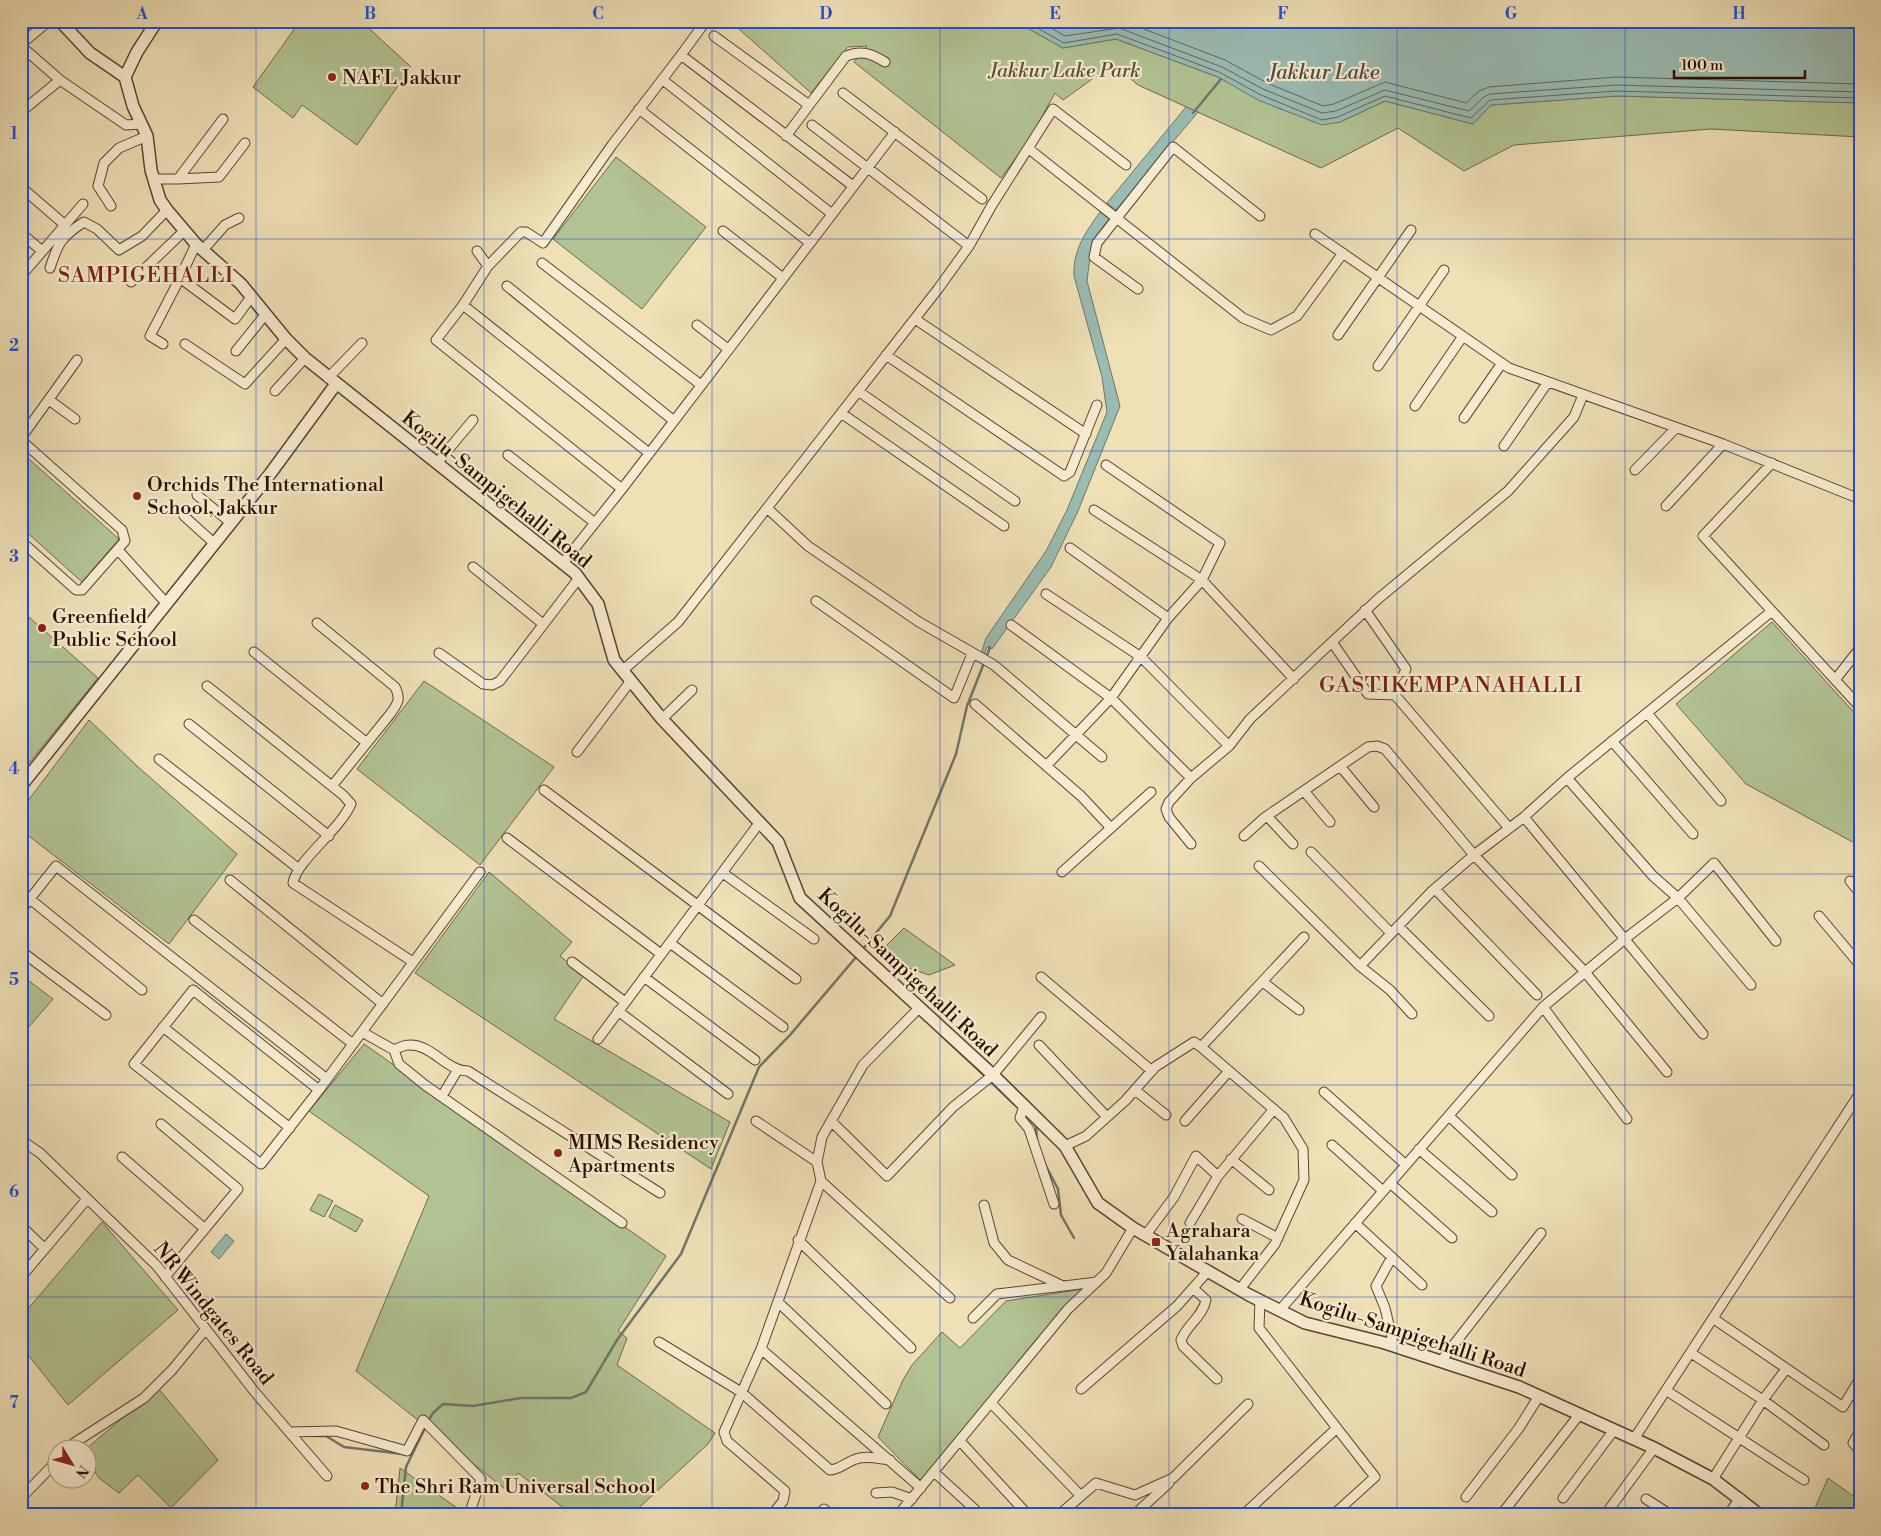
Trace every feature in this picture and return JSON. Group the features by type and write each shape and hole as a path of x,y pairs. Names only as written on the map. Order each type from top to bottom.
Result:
{"street":[{"path":"50,21 21,45 60,80 126,125 141,124"},
{"path":"60,21 90,53 124,77 157,21"},
{"path":"622,489 436,340 488,266 521,232 526,232 543,243 639,109 663,80 706,21"},
{"path":"714,36 809,105"},
{"path":"786,136 846,56 858,52 871,54 885,62"},
{"path":"681,55 853,186"},
{"name":"Kogilu-Sampigehalli Road","path":"124,77 133,106 147,136 154,179 160,200 184,231 199,247 241,284 265,315 305,358 579,578 598,604 614,660 662,719 778,842 800,898 993,1075 1065,1146 1098,1203 1145,1236 1305,1323 1394,1346 1520,1387 1654,1448 1713,1479 1760,1515"},
{"path":"22,111 60,80"},
{"path":"663,80 832,214"},
{"path":"843,93 982,199"},
{"path":"639,109 810,243"},
{"path":"622,671 678,622 915,319 970,246 992,205 1053,109 1126,165"},
{"path":"178,179 222,119"},
{"path":"812,125 970,246"},
{"path":"562,563 622,489 894,132"},
{"path":"111,206 98,186 104,163 119,148 147,136"},
{"path":"154,179 219,177 245,143"},
{"path":"1138,289 1094,257 1097,243 1173,147 1260,216"},
{"path":"1029,148 1243,318 1271,330 1297,316 1343,252"},
{"path":"21,187 65,225"},
{"path":"21,276 83,204"},
{"path":"50,268 57,247 66,233 84,222 97,229 119,250 142,236 167,210"},
{"path":"163,344 150,336 180,278 199,247 225,225 239,218"},
{"path":"1338,335 1411,230"},
{"path":"130,282 184,231"},
{"path":"723,231 783,278"},
{"path":"21,233 42,251"},
{"path":"1315,234 1509,368 1723,444 1860,499"},
{"path":"477,251 488,266"},
{"path":"542,263 701,385"},
{"path":"1378,366 1444,270"},
{"path":"180,278 235,319 251,297"},
{"path":"507,286 674,421"},
{"path":"463,304 649,453"},
{"path":"236,351 265,315"},
{"path":"915,319 1086,434"},
{"path":"697,325 728,349"},
{"path":"1415,406 1463,336"},
{"path":"185,344 245,384 286,339"},
{"path":"21,786 215,544 332,381 362,343"},
{"path":"886,355 1064,476 1070,472 1097,405"},
{"path":"274,391 305,358"},
{"path":"21,541 76,590 82,590 125,541 122,530 21,439 77,360"},
{"path":"1464,418 1502,363"},
{"path":"1504,446 1548,382"},
{"path":"858,391 1015,501"},
{"path":"1192,844 1169,817 1166,809 1169,802 1191,778 1229,746 1250,718 1294,679 1365,610 1508,491 1574,417 1584,395"},
{"path":"49,400 75,419"},
{"path":"841,413 1004,526"},
{"path":"437,463 472,420"},
{"path":"1635,470 1676,428"},
{"path":"1666,506 1723,444"},
{"path":"508,455 595,523"},
{"path":"1772,463 1703,536 1860,707"},
{"path":"1046,766 1111,698 1168,618 1202,580 1220,543 1106,464"},
{"path":"197,495 231,523"},
{"path":"767,508 808,546 919,622 994,665 1102,757"},
{"path":"1094,510 1202,580 1294,679"},
{"path":"184,516 215,544"},
{"path":"1070,548 1168,618"},
{"path":"118,550 167,604"},
{"path":"473,567 544,624"},
{"path":"438,653 483,684 492,685 500,681 579,578"},
{"path":"1046,594 1141,657 1229,746"},
{"path":"816,601 954,698 972,654"},
{"path":"1365,610 1406,669 1395,695"},
{"path":"1360,966 1436,888 1474,855 1524,817 1567,778 1772,611"},
{"path":"318,623 395,687 399,695 399,702 391,714 332,786"},
{"path":"1011,625 1111,698 1191,778"},
{"path":"1332,642 1368,694 1395,695 1509,828"},
{"path":"1835,680 1860,648"},
{"path":"254,652 366,743"},
{"path":"577,752 630,682"},
{"path":"208,686 332,786 351,804 347,814 295,873 293,883 302,891 414,962"},
{"path":"662,719 692,690"},
{"path":"975,704 1081,796 1110,828"},
{"path":"1647,713 1721,801"},
{"path":"189,724 329,836"},
{"path":"1612,742 1693,834"},
{"path":"1244,836 1267,816 1368,747 1378,746 1385,750 1474,855 1584,972 1667,1072"},
{"path":"159,760 299,868"},
{"path":"1340,766 1374,807"},
{"path":"1567,778 1653,876 1678,898 1751,985"},
{"path":"544,790 796,979"},
{"path":"1304,791 1330,822"},
{"path":"1062,872 1151,792"},
{"path":"1267,816 1293,844"},
{"path":"1524,817 1626,938 1703,1034"},
{"path":"598,1039 760,822"},
{"path":"506,838 661,954"},
{"path":"1311,852 1489,1016"},
{"path":"1280,1310 1543,1007 1626,938 1678,898 1714,863 1776,941"},
{"path":"21,910 56,866 327,1079"},
{"path":"1259,866 1360,966 1390,990 1412,1014"},
{"path":"319,1090 193,990 134,1064 261,1164 319,1090 480,872"},
{"path":"722,873 814,939"},
{"path":"230,880 383,1004"},
{"path":"1850,881 1860,894"},
{"path":"1436,888 1537,995"},
{"path":"30,899 142,990"},
{"path":"1819,916 1860,965"},
{"path":"194,920 353,1044"},
{"path":"1200,1047 1304,937"},
{"path":"670,942 783,1027"},
{"path":"21,951 106,1015"},
{"path":"572,962 625,1002"},
{"path":"644,977 755,1060"},
{"path":"1042,977 1152,1071"},
{"path":"1263,982 1299,1010"},
{"path":"772,1515 783,1500 785,1491 727,1441 724,1432 779,1303 798,1240 821,1181 817,1162 822,1137 863,1065 920,1007"},
{"path":"1543,1007 1627,1119"},
{"path":"618,1011 728,1094"},
{"path":"831,1121 888,1176 953,1107 993,1075 1041,1017"},
{"path":"164,1028 290,1128"},
{"path":"362,1032 394,1050 399,1064 622,1223"},
{"path":"1065,1146 1086,1136 1135,1090 1152,1071 1194,1042 1284,1118 1303,1150 1304,1180 1278,1238 1240,1289"},
{"path":"394,1050 409,1045 419,1047 458,1071 468,1071 660,1194"},
{"path":"1039,1045 1107,1117"},
{"path":"442,1096 458,1071"},
{"path":"1185,1121 1229,1071"},
{"path":"1135,1090 1166,1115"},
{"path":"1324,1092 1406,1165"},
{"path":"1634,1439 1860,1093"},
{"path":"1024,1106 1020,1118 1029,1129 1054,1204"},
{"path":"1190,1223 1218,1176 1274,1109"},
{"path":"1449,1116 1512,1175"},
{"path":"756,1121 817,1162"},
{"path":"161,1124 238,1189 165,1277"},
{"name":"NR Windgates Road","path":"21,1140 40,1153 157,1266 205,1330 328,1476"},
{"path":"1332,1145 1384,1191"},
{"path":"1420,1149 1492,1212"},
{"path":"1145,1236 1174,1196 1196,1156 1218,1176"},
{"path":"122,1157 205,1229"},
{"path":"1231,1159 1269,1190"},
{"path":"821,1181 950,1298"},
{"path":"1390,1183 1452,1238"},
{"path":"21,1277 87,1199"},
{"path":"984,1205 994,1243 1008,1260 1063,1286"},
{"path":"1242,1219 1278,1238"},
{"path":"1355,1224 1422,1285"},
{"path":"21,1226 45,1249"},
{"path":"898,1515 1068,1309 1106,1273 1133,1228"},
{"path":"1441,1361 1541,1233"},
{"path":"798,1240 911,1348"},
{"path":"1392,1257 1376,1286 1385,1308 1394,1346"},
{"path":"1081,1388 1177,1306 1208,1271"},
{"path":"973,1318 997,1294 1097,1282"},
{"path":"1193,1288 1206,1300 1204,1308 1183,1334 1181,1340 1183,1346 1217,1378"},
{"path":"1260,1300 1259,1328 1375,1478 1333,1515"},
{"path":"779,1303 886,1404"},
{"path":"1714,1319 1843,1407 1850,1392 1860,1378"},
{"path":"83,1438 144,1398 172,1370 205,1330"},
{"path":"659,1342 741,1392 830,1470 839,1469 855,1459 865,1457 890,1460"},
{"path":"761,1349 921,1488"},
{"path":"1691,1353 1763,1400 1824,1445"},
{"path":"1713,1479 1763,1400 1786,1369"},
{"path":"1667,1391 1804,1480"},
{"path":"1850,1392 1860,1398"},
{"path":"1466,1498 1519,1428 1539,1396"},
{"path":"991,1403 1081,1496"},
{"path":"1134,1515 1248,1404"},
{"path":"1501,1515 1579,1415"},
{"path":"290,1432 336,1432 407,1451 423,1420 481,1479 469,1515"},
{"path":"1243,1515 1337,1428"},
{"path":"1562,1498 1614,1430"},
{"path":"1860,1431 1853,1443 1860,1451"},
{"path":"960,1441 1028,1515"},
{"path":"1605,1515 1654,1448"},
{"path":"21,1498 48,1470"},
{"path":"934,1472 981,1515"},
{"path":"1059,1515 1096,1484 1135,1495 1173,1478"},
{"path":"876,1493 892,1492 912,1499"},
{"path":"1728,1515 1740,1498"},
{"path":"1646,1499 1671,1515"}],"green space":[{"name":"NAFL Jakkur","path":"300,21 361,21 411,67 357,145 302,105 293,118 253,87"},
{"name":"Jakkur Lake Park","path":"730,21 1015,21 1063,48 1116,39 1218,77 1280,109 1340,122 1385,101 1473,124 1491,105 1617,96 1860,103 1860,137 1711,129 1514,145 1464,171 1398,128 1321,168 1138,85 1113,64 1063,100 1055,93 1028,142 1001,178 854,62 867,46 848,47 811,93"},
{"path":"616,157 706,227 642,309 553,239"},
{"path":"21,452 119,539 82,582 21,527"},
{"path":"21,610 98,678 21,773"},
{"path":"1772,622 1860,719 1860,846 1746,784 1676,704"},
{"path":"424,681 554,767 480,865 357,769"},
{"path":"89,720 137,766 237,854 169,944 21,830 21,810"},
{"path":"489,872 572,942 560,956 584,975 554,1019 730,1122 711,1169 415,973"},
{"path":"904,928 955,965 929,975 900,965 881,951"},
{"path":"21,975 53,999 21,1036"},
{"path":"364,1044 666,1256 618,1331 627,1338 617,1365 715,1433 708,1444 631,1515 573,1515 518,1473 505,1489 356,1371 429,1196 309,1111"},
{"path":"319,1194 333,1201 324,1217 310,1210"},
{"path":"335,1205 363,1220 356,1232 329,1217"},
{"path":"102,1222 178,1310 68,1405 21,1346 21,1317"},
{"path":"1083,1289 921,1481 878,1437 903,1380 912,1365 942,1332 960,1348 1006,1301"},
{"path":"158,1388 218,1460 171,1508 138,1475 119,1493 99,1478 98,1439"},
{"path":"400,1468 467,1515 395,1515"},
{"path":"1828,1478 1860,1501 1860,1515 1812,1515"}],"water":[{"name":"Jakkur Lake","path":"1015,21 1860,21 1860,103 1617,96 1491,105 1473,124 1385,101 1340,122 1322,125 1258,100 1218,77 1116,39 1063,48"},
{"path":"1186,107 1198,112 1116,210 1107,203"},
{"path":"1100,212 1109,219 1092,241 1087,281 1120,406 1078,511 1051,567 992,649 987,647 984,655 981,654 986,638 1046,551 1067,510 1107,412 1102,377 1074,276 1074,267 1081,242"},
{"path":"226,1234 234,1241 219,1259 211,1252"}],"waterway":[{"path":"1193,113 1221,79"},
{"path":"986,658 990,647"},
{"path":"862,950 890,916 956,754 967,706 984,663"},
{"path":"428,1421 433,1413 443,1404 473,1406 521,1398 571,1398 586,1392 617,1340 681,1254 759,1067 790,1035 857,956"},
{"path":"941,1035 986,1077"},
{"path":"990,1081 1015,1105"},
{"path":"1036,1124 1037,1141"},
{"path":"1046,1166 1058,1189 1061,1215 1074,1238"},
{"path":"401,1515 406,1467 426,1426"},
{"path":"314,1436 326,1436 344,1447 411,1455"}],"place":[{"name":"NAFL Jakkur","path":"332,77"},
{"name":"Orchids The International School, Jakkur","path":"137,496"},
{"name":"Greenfield Public School","path":"42,628"},
{"name":"MIMS Residency Apartments","path":"558,1153"},
{"name":"Agrahara Yalahanka","path":"1156,1242"},
{"name":"The Shri Ram Universal School","path":"365,1486"}],"district":[{"name":"SAMPIGEHALLI","path":"146,275"},
{"name":"GASTIKEMPANAHALLI","path":"1451,684"}]}
